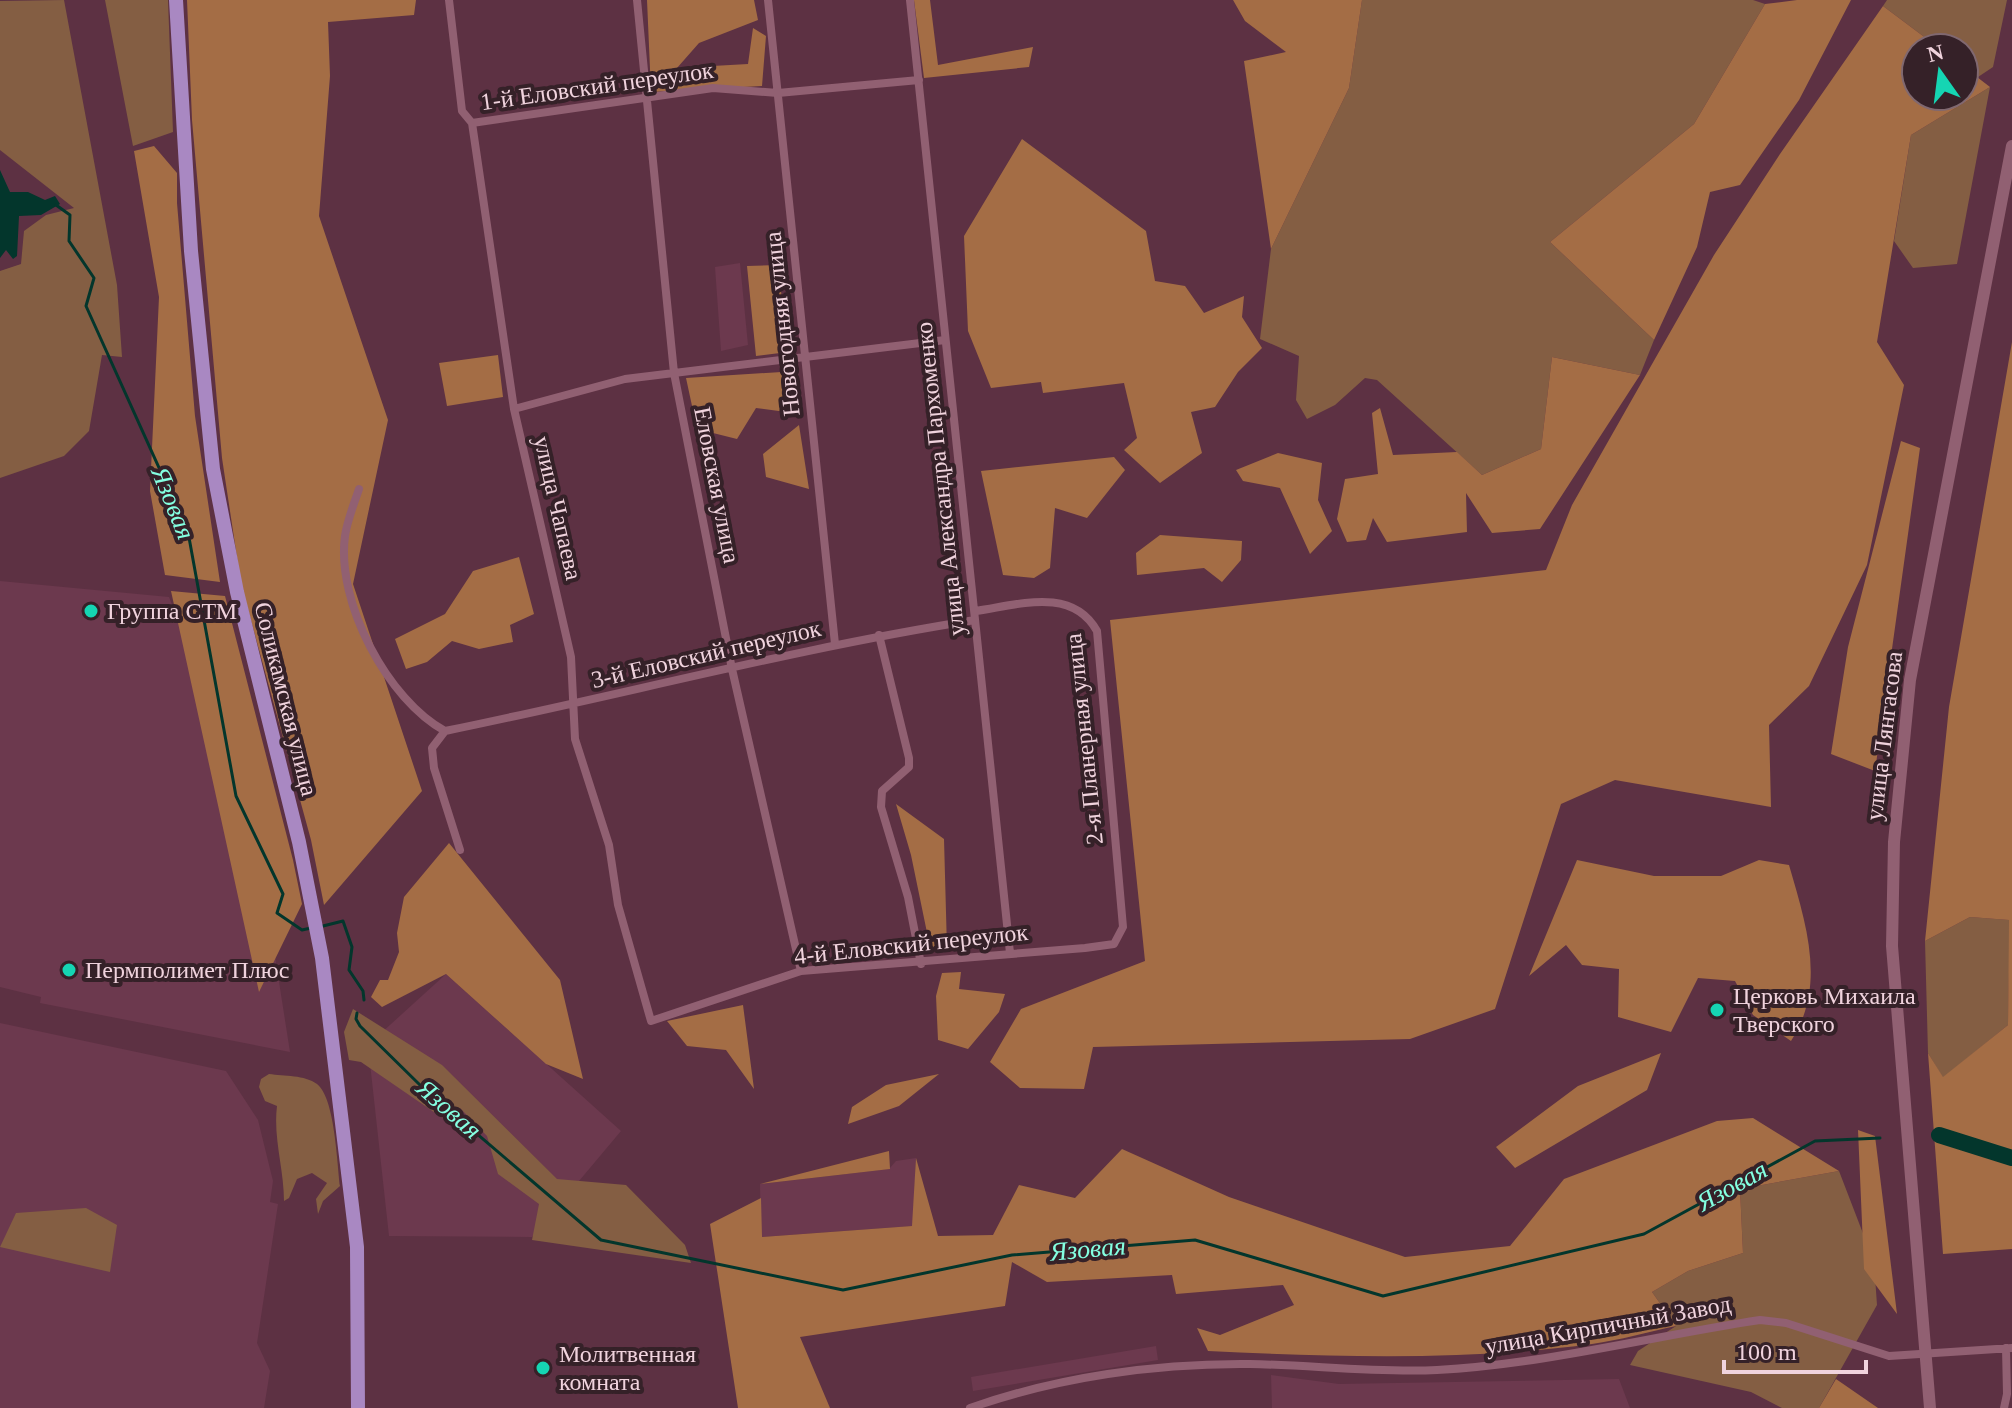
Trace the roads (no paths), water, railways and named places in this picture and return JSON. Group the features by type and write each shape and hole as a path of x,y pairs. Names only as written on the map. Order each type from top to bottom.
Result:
{"main road":[{"name":"Соликамская улица","path":"176,0 192,266 213,469 237,592 311,894 322,958 357,1247 358,1408"},
{"name":"улица Лянгасова","path":"1930,1408 1892,946 1894,842 1910,680 2012,146"}],"street":[{"name":"улица Чапаева","path":"449,0 462,111 472,123 514,409 571,657 575,739 609,845 618,905 651,1021"},
{"name":"Еловская улица","path":"637,0 674,373 732,669 801,971"},
{"name":"Новогодняя улица","path":"768,0 835,644"},
{"name":"улица Александра Пархоменко","path":"910,0 1010,953"},
{"name":"1-й Еловский переулок","path":"472,123 713,88 778,93 919,80"},
{"path":"514,409 625,379 945,340"},
{"path":"359,489 344,537 349,592 368,646 421,718 445,731 432,748 434,768 460,850"},
{"name":"2-я Планерная улица","path":"976,616 1065,603 1089,616 1097,631 1123,927"},
{"name":"3-й Еловский переулок","path":"445,731 575,705 835,644 976,616"},
{"path":"879,635 909,758 909,767 882,791 881,807 908,897 921,964"},
{"name":"4-й Еловский переулок","path":"651,1021 801,971 921,964 1114,944 1123,927"},
{"name":"улица Кирпичный Завод","path":"970,1408 1014,1392 1147,1369 1248,1364 1433,1370 1522,1364 1760,1320 1786,1323 1889,1356 2009,1348"},
{"path":"2004,1408 2009,1348"}],"waterway":[{"name":"Язовая","path":"56,205 70,215 69,241 94,278 86,306 188,532 236,796 283,894 277,913 302,930 311,928"},
{"name":"Язовая","path":"319,927 343,921 352,947 349,970 363,991 364,1000"},
{"name":"Язовая","path":"357,1013 360,1026 421,1086 601,1240 843,1290 1012,1255 1195,1240 1383,1296 1644,1234 1815,1141 1880,1138"},
{"name":"Язовая","path":"1939,1135 2012,1158"}],"place":[{"name":"Группа СТМ","path":"91,611"},
{"name":"Пермполимет Плюс","path":"69,970"},
{"name":"Церковь Михаила Тверского","path":"1717,1010"},
{"name":"Молитвенная комната","path":"543,1368"}]}
